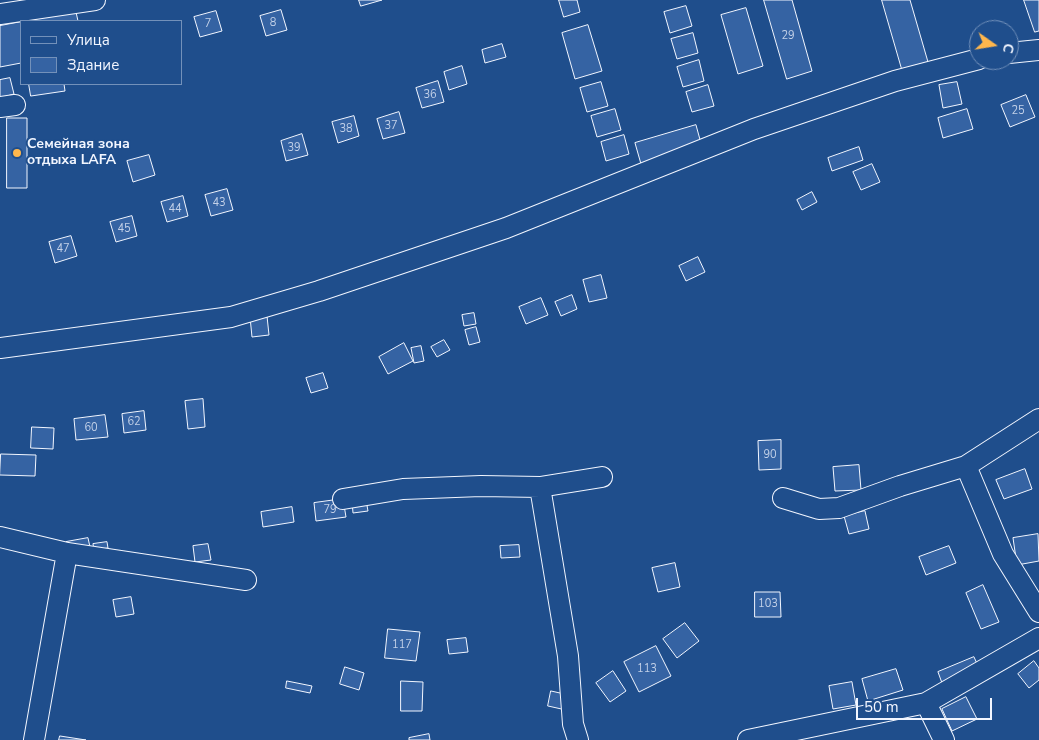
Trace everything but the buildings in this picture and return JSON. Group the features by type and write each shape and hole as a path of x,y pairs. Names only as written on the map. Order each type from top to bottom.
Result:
{"street":[{"path":"0,14 95,0"},
{"path":"1019,52 1039,50"},
{"path":"0,348 231,317 318,291 506,228 754,129 895,81 969,62"},
{"path":"783,498 819,509 839,508 900,486 966,466 1039,419"},
{"path":"966,466 1003,554 1039,612"},
{"path":"343,499 403,489 481,486 540,488 602,477"},
{"path":"540,488 568,656 573,724 578,740"},
{"path":"0,537 67,553 246,580"},
{"path":"34,740 67,553"},
{"path":"748,740 926,704 1039,638"},
{"path":"926,704 944,740"}],"place":[{"name":"Семейная зона отдыха LAFA","path":"17,153"}]}
